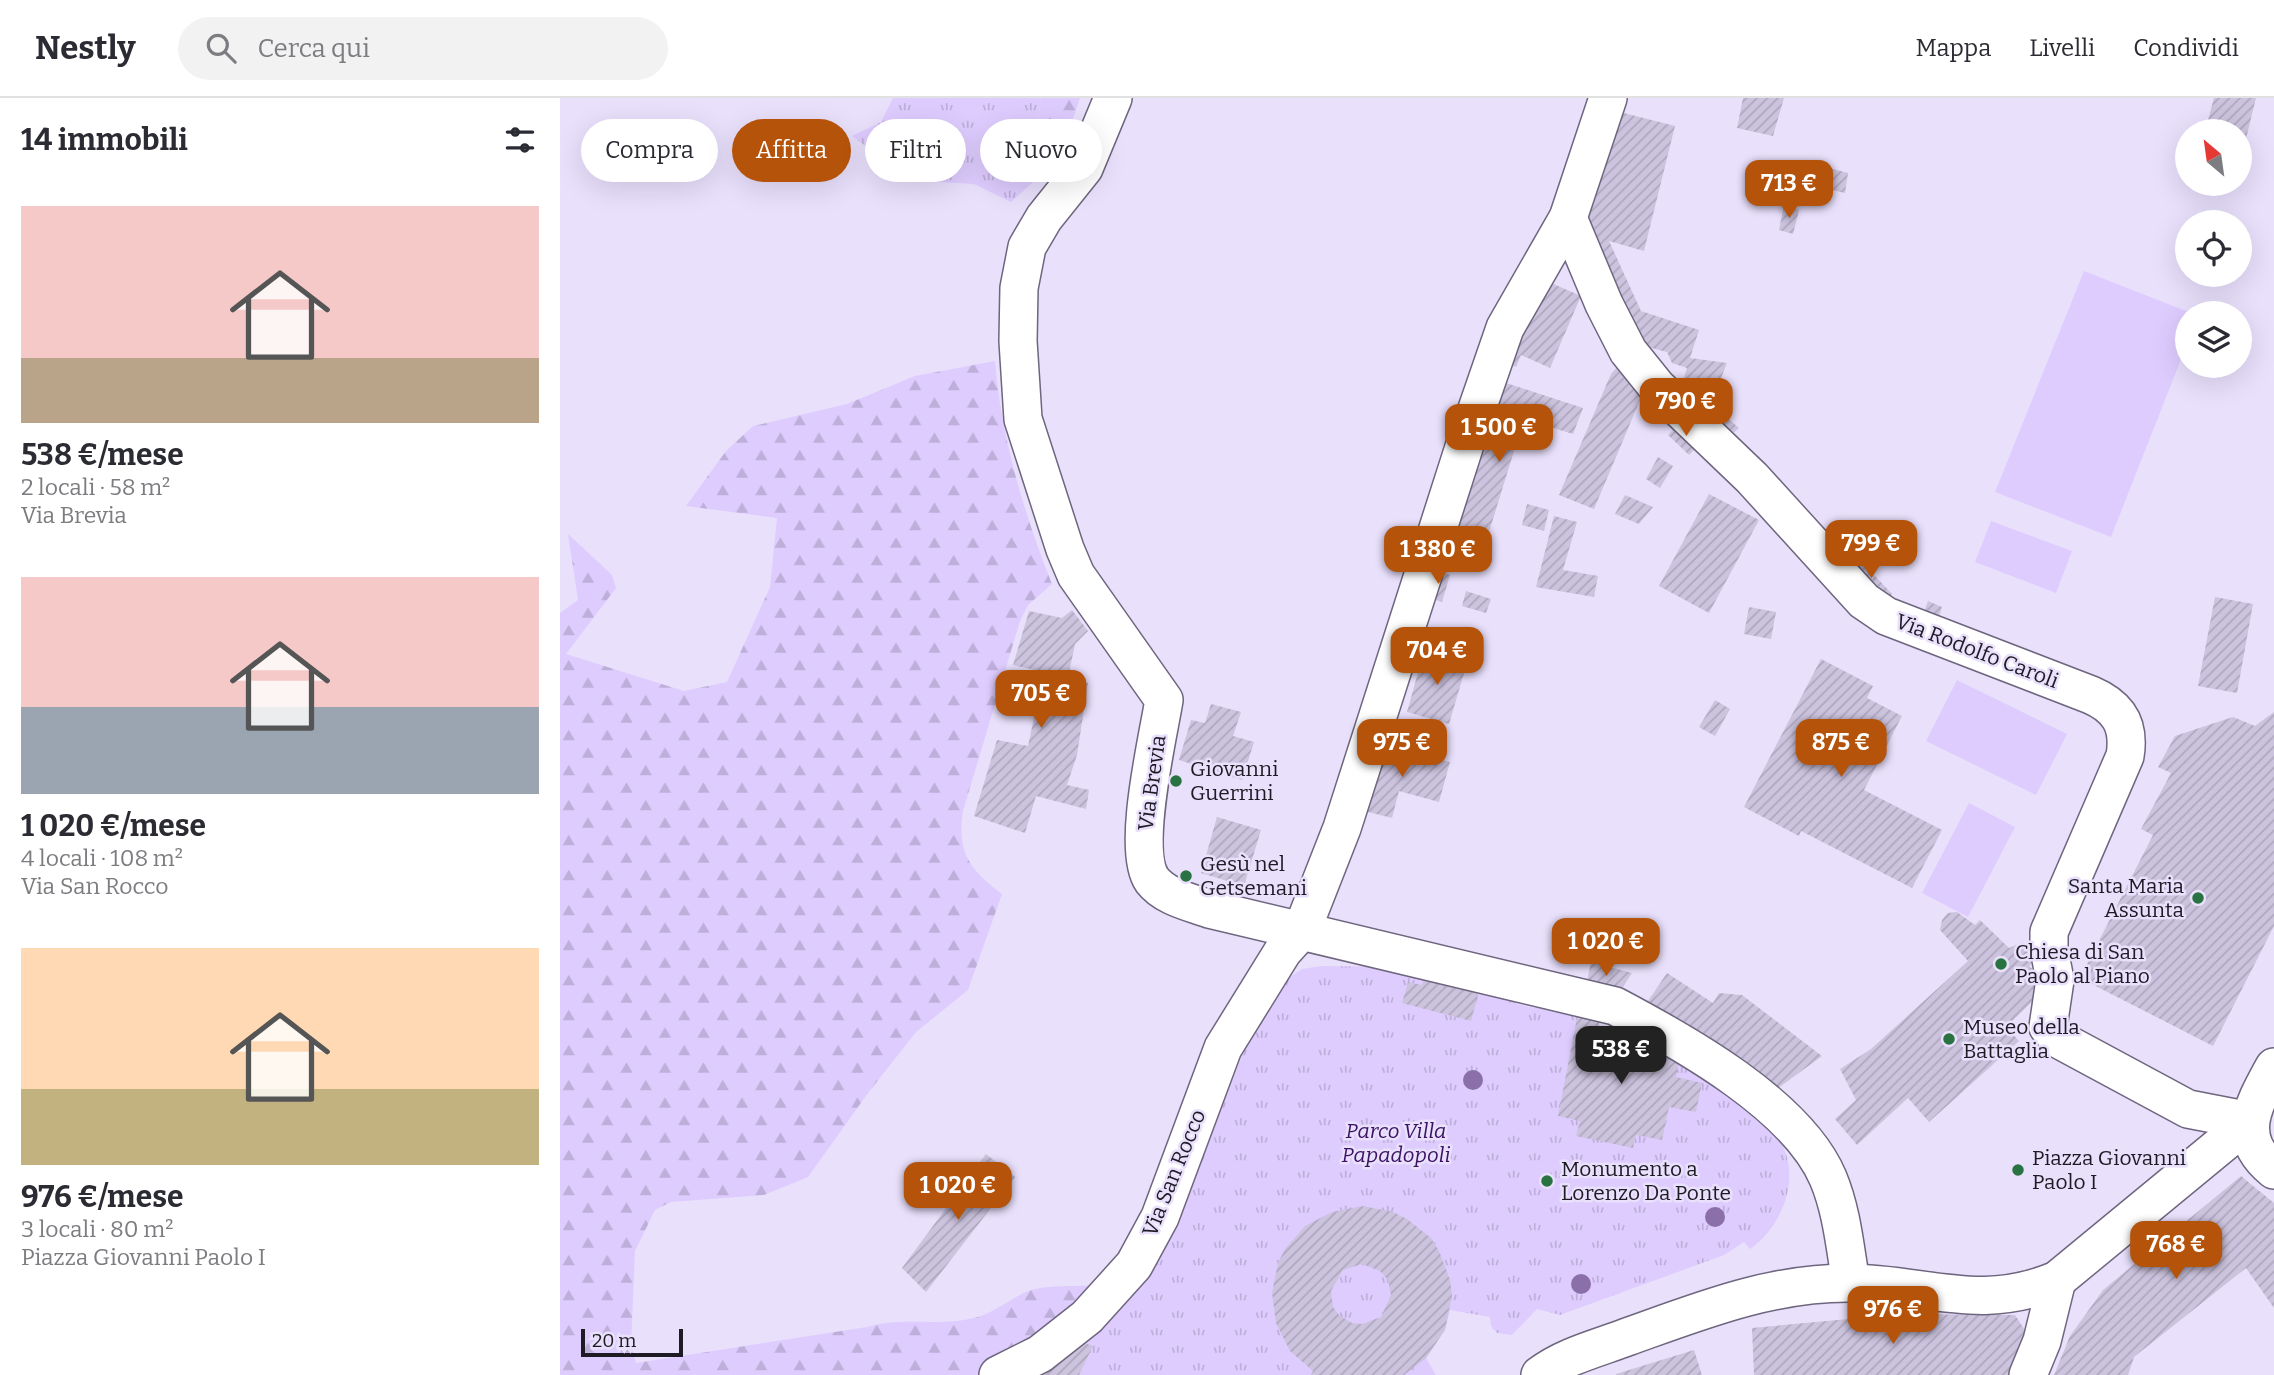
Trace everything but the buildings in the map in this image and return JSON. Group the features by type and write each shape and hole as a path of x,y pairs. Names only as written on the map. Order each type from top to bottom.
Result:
{"street":[{"name":"Via Brevia","path":"1113,98 1084,168 1044,218 1027,247 1019,288 1018,341 1023,419 1065,549 1076,575 1164,700 1143,850 1152,880 1172,896 1197,905 1615,1006 1667,1033 1757,1095 1790,1125 1817,1157 1829,1179 1841,1218 1851,1283"},
{"name":"Via San Rocco","path":"998,1375 1040,1354 1087,1317 1134,1265 1160,1217 1223,1048 1283,951 1302,930 1342,828 1467,438 1506,328 1569,218 1608,98"},
{"name":"Via Rodolfo Caroli","path":"1569,218 1604,304 1629,351 1657,387 1752,478 1864,601 1886,616 2091,695 2116,711 2127,732 2125,756 2052,920 2049,949 2055,980 2047,1019 2057,1039 2188,1109 2250,1121"},
{"path":"2268,1165 2251,1140 2250,1121 2258,1096 2274,1067"},
{"path":"1540,1375 1574,1356 1731,1300 1773,1289 1851,1283 1966,1296 2013,1295 2057,1280 2250,1121"},
{"path":"2028,1375 2042,1341 2057,1280"}],"green space":[{"path":"893,98 1041,98 1038,119 980,119 980,182 1033,182 1011,202 974,184 937,182 966,182 966,119 882,119"},
{"path":"1041,98 1080,98 1073,119 1038,119"},
{"path":"865,130 865,146 852,136"},
{"path":"2084,271 2175,307 2175,374 2111,537 1995,492"},
{"path":"995,361 1002,418 1015,475 1052,584 1028,605 1020,621 963,811 962,838 968,859 981,876 1002,894 968,990 916,1032 808,1177 764,1195 671,1202 655,1210 635,1251 631,1345 636,1363 893,1322 960,1321 988,1313 1033,1289 1100,1285 1023,1355 979,1375 560,1375 560,613 578,600 568,534 612,575 616,588 566,654 684,691 727,682 770,587 777,518 686,506 726,451 753,426 847,404 915,376"},
{"path":"1991,521 2072,551 2056,593 1975,562"},
{"path":"1957,680 2067,734 2036,795 1926,741"},
{"path":"1969,803 2015,827 1968,917 1922,893"},
{"name":"Parco Villa Papadopoli","path":"1321,966 1412,967 1516,1000 1517,1004 1536,1008 1546,1003 1600,1018 1599,1030 1636,1036 1657,1043 1750,1110 1779,1140 1789,1169 1786,1200 1780,1214 1771,1228 1750,1249 1744,1242 1724,1255 1560,1315 1537,1309 1512,1335 1497,1333 1491,1326 1490,1317 1450,1310 1445,1330 1426,1358 1436,1375 1021,1375 1145,1270 1175,1230 1255,1022 1278,985 1302,969"}],"place":[{"name":"Giovanni Guerrini","path":"1176,781"},
{"name":"Gesù nel Getsemani","path":"1186,876"},
{"name":"Santa Maria Assunta","path":"2198,898"},
{"name":"Chiesa di San Paolo al Piano","path":"2001,964"},
{"name":"Museo della Battaglia","path":"1949,1039"},
{"name":"Piazza Giovanni Paolo I","path":"2018,1170"},
{"name":"Monumento a Lorenzo Da Ponte","path":"1547,1181"}]}
